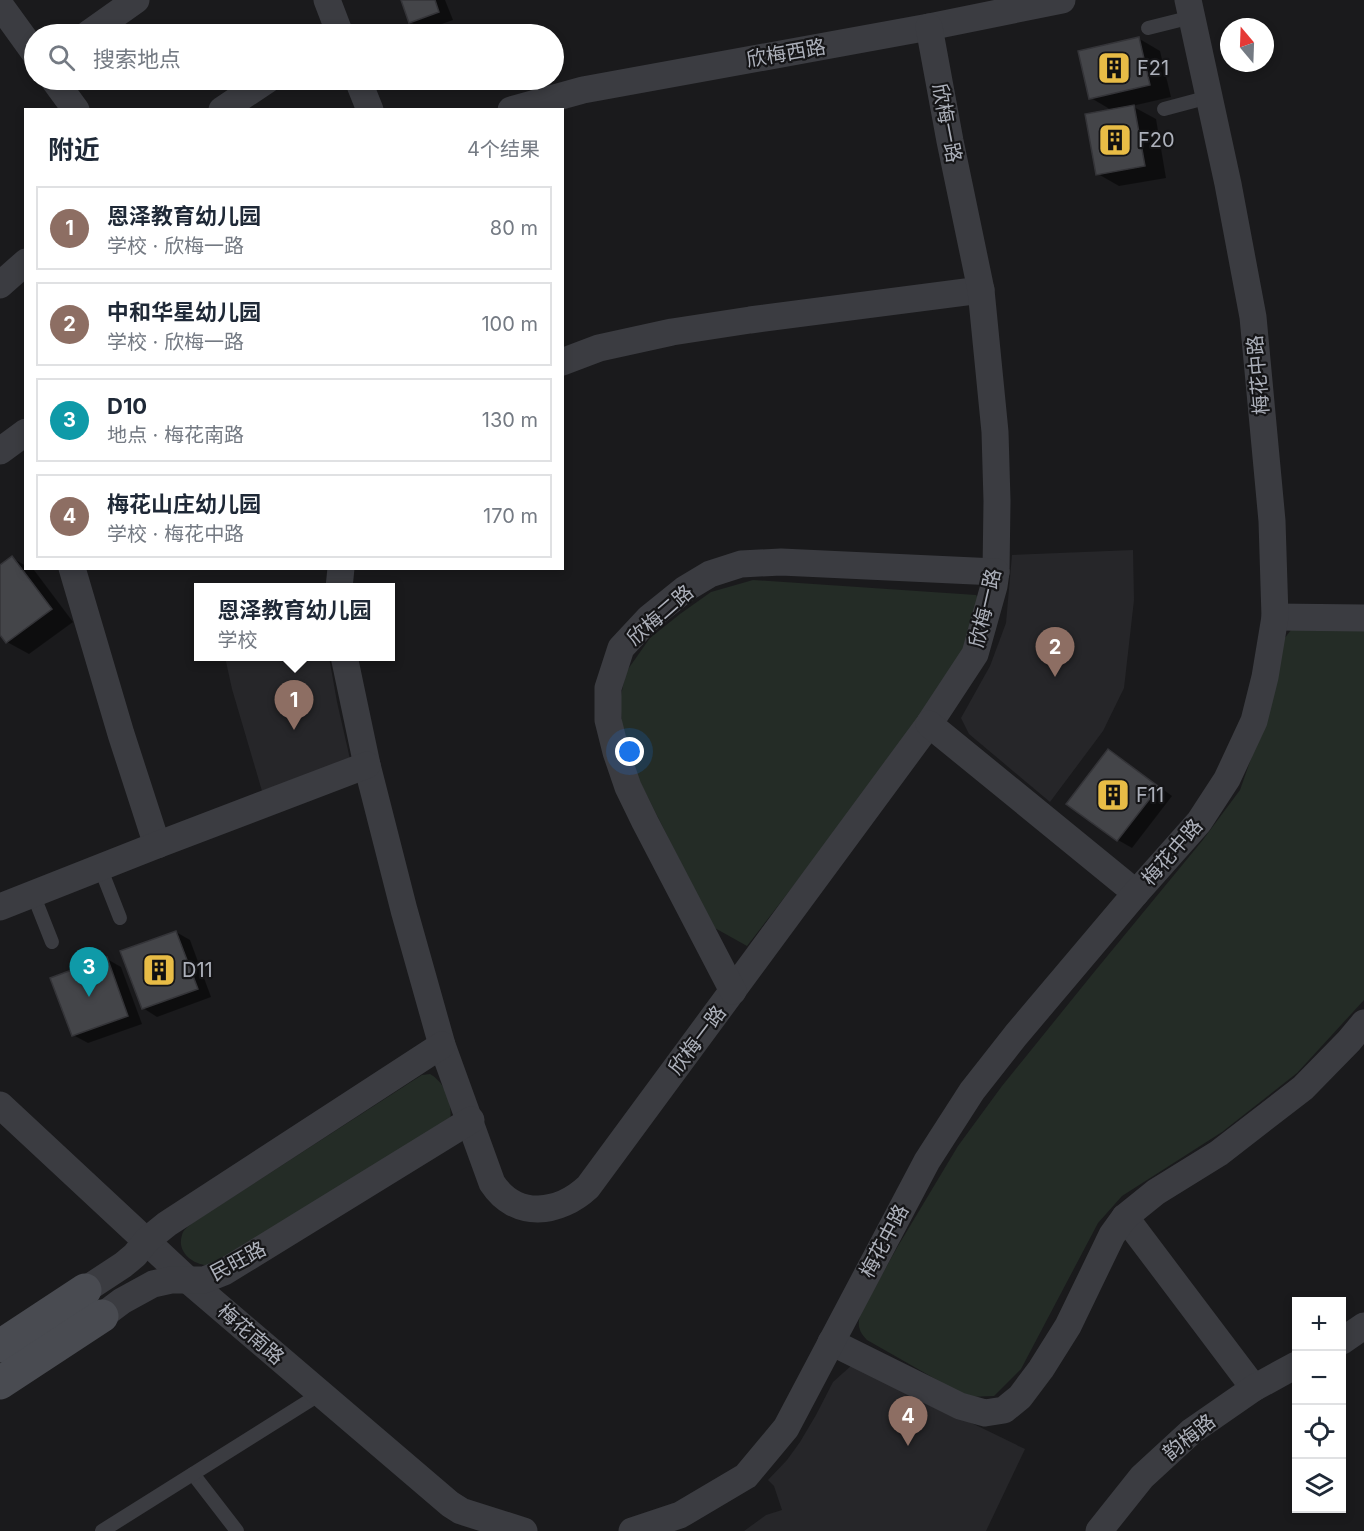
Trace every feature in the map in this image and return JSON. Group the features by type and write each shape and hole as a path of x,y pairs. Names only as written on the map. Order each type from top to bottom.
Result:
{"main road":[{"name":"民旺路","path":"0,1346 94,1303"},
{"name":"民旺路","path":"0,1383 94,1303"}],"street":[{"path":"102,24 136,0"},
{"path":"327,0 336,24"},
{"name":"欣梅西路","path":"518,108 583,90 929,27 987,8 1062,0"},
{"path":"0,5 24,38"},
{"name":"梅花中路","path":"632,1531 680,1515 746,1476 786,1428 927,1161 972,1091 1016,1035 1199,822 1227,779 1254,721 1275,616 1272,521 1253,317 1190,9"},
{"name":"欣梅一路","path":"345,661 367,765 442,1045 492,1183 499,1193 511,1202 527,1208 553,1208 568,1202 588,1187 929,724 975,654 996,572 995,432 981,290 929,27"},
{"path":"61,90 75,108"},
{"path":"225,108 252,90"},
{"path":"362,90 369,108"},
{"path":"0,285 24,264"},
{"path":"564,361 599,348 672,332 981,290"},
{"path":"0,451 24,433"},
{"name":"欣梅二路","path":"733,991 645,822 628,787 616,752 608,720 608,688 621,648 649,618 685,589 710,574 741,564 781,562 996,572"},
{"path":"73,570 121,734 157,845"},
{"path":"1275,616 1364,618"},
{"path":"929,724 1136,893"},
{"path":"0,907 367,765"},
{"path":"831,1342 960,1406 985,1413 1004,1410 1020,1397 1068,1326 1112,1235 1125,1216 1156,1192 1218,1153 1303,1088 1364,1023"},
{"name":"民旺路","path":"94,1303 146,1241 167,1224 442,1045"},
{"name":"梅花南路","path":"0,1105 189,1281 450,1504 461,1511 524,1531"},
{"name":"民旺路","path":"94,1303 122,1301 153,1284 171,1280 204,1280 224,1272 471,1120"},
{"path":"1125,1216 1254,1388"},
{"path":"1346,1338 1364,1326"},
{"name":"韵梅路","path":"1099,1531 1142,1478 1192,1431 1254,1388 1292,1367"}],"lane":[{"path":"1148,28 1190,9"},
{"path":"1164,109 1209,97"},
{"path":"100,867 120,918"},
{"path":"33,894 52,942"},
{"path":"102,1531 320,1394"},
{"path":"193,1474 237,1531"}],"shaded area":[{"path":"1133,550 1134,600 1124,688 1103,731 1050,802 969,734 961,718 990,666 1006,623 1012,555"},
{"path":"753,580 976,595 981,602 969,644 869,788 747,946 713,927 633,768 623,736 620,700 626,672 650,638 711,592"},
{"path":"1364,626 1364,1000 1297,1073 1222,1132 1122,1196 1098,1223 1021,1369 994,1396 967,1397 867,1340 859,1327 861,1312 958,1146 1002,1086 1202,841 1240,790 1265,719 1284,639 1291,630"},
{"path":"226,661 330,661 350,759 262,791"},
{"path":"430,1074 440,1082 447,1094 450,1121 232,1259 207,1265 189,1258 183,1250 181,1240 183,1232 191,1224 414,1080 422,1075"},
{"path":"852,1365 1025,1449 986,1531 744,1531 766,1515 782,1510 774,1486 768,1480 800,1442 833,1382"}],"building":[{"path":"401,0 435,0 439,12 409,23"},
{"name":"F21","path":"1139,37 1150,85 1089,99 1078,51"},
{"name":"F20","path":"1134,105 1145,166 1096,175 1085,114"},
{"path":"12,556 52,609 6,643 0,635 0,565"},
{"name":"F11","path":"1108,749 1159,787 1117,841 1066,804"},
{"name":"D11","path":"176,931 198,989 142,1009 120,951"},
{"path":"107,957 128,1016 72,1036 50,978"}],"place":[{"name":"F21","path":"1114,68"},
{"name":"F20","path":"1115,140"},
{"name":"中和华星幼儿园","path":"1055,677"},
{"name":"恩泽教育幼儿园","path":"294,730"},
{"name":"F11","path":"1113,795"},
{"name":"D11","path":"159,970"},
{"name":"D10","path":"89,997"},
{"name":"梅花山庄幼儿园","path":"908,1446"}]}
